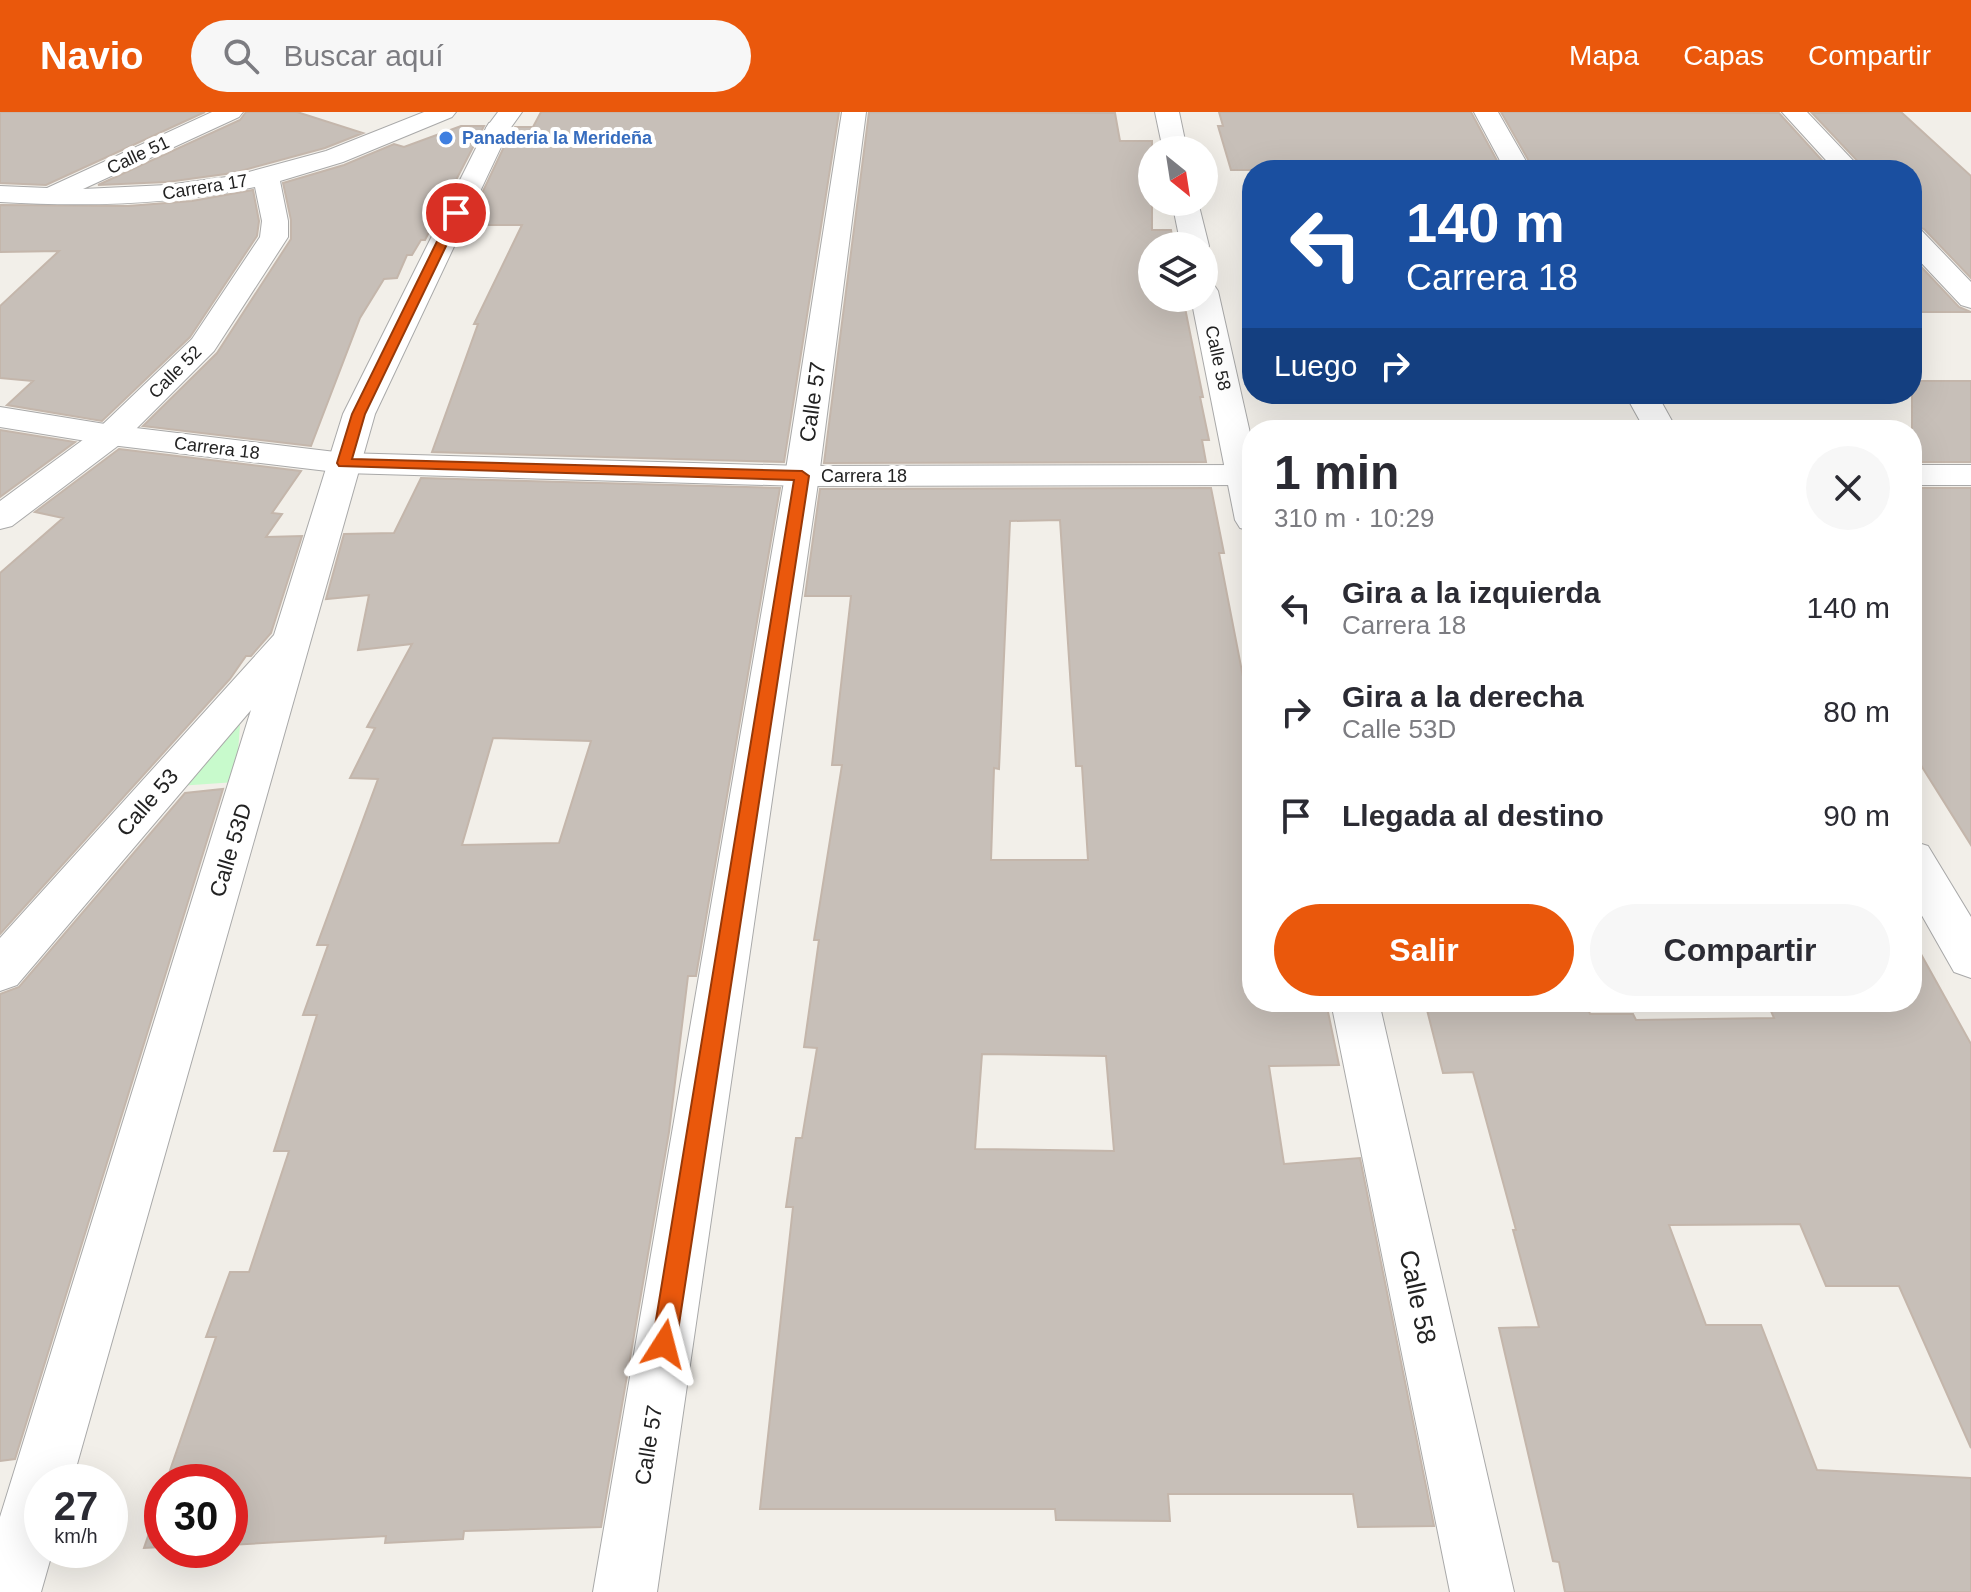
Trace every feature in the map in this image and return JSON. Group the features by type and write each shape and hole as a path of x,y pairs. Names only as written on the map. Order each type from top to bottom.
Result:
{"street":[{"name":"Calle 51","path":"44,197 231,112"},
{"name":"Calle 57","path":"625,1592 802,476 854,112"},
{"path":"1167,112 1172,136"},
{"path":"1486,112 1512,160"},
{"path":"1794,112 1840,160"},
{"name":"Carrera 17","path":"0,194 44,197 148,196 266,177 370,144 403,130 483,115"},
{"name":"Calle 53D","path":"9,1592 359,414 483,115"},
{"name":"Calle 52","path":"0,518 111,435 203,345 274,237 275,221 266,177"},
{"path":"1922,248 1971,299"},
{"name":"Calle 58","path":"1209,312 1242,454"},
{"name":"Carrera 18","path":"0,417 111,435 344,463 802,476 1242,475"},
{"path":"1922,475 1971,475"},
{"name":"Calle 53","path":"0,971 294,634"},
{"path":"1922,875 1971,958"},
{"name":"Calle 58","path":"1357,1012 1482,1592"}],"green space":[{"path":"241,710 236,782 178,786"}],"building":[{"path":"0,112 205,112 46,185 0,183"},
{"path":"246,112 297,112 363,133 325,148 233,173 167,182 98,185 240,120"},
{"path":"541,112 839,112 784,462 432,452 478,324 474,324 522,225 467,225 511,132 515,127 533,127"},
{"path":"869,112 1115,113 1120,141 1138,141 1138,216 1152,216 1152,230 1171,232 1138,232 1138,312 1186,312 1209,440 1202,440 1206,462 824,463"},
{"path":"1219,112 1471,112 1497,160 1242,160 1242,170 1231,170 1218,126 1223,126"},
{"path":"1501,112 1779,113 1822,160 1528,160"},
{"path":"1901,112 1971,176 1971,278 1922,228 1922,160 1856,160 1812,113"},
{"path":"461,126 484,126 425,240 421,240 412,255 407,255 397,278 384,279 360,318 311,446 143,426 217,353 291,239 291,220 283,183 344,165 394,144 404,147"},
{"path":"253,190 259,221 257,236 190,337 102,421 7,405 33,381 0,378 0,306 59,251 0,252 0,205 128,206 192,201"},
{"path":"1922,268 1959,307 1971,312 1922,312"},
{"path":"1922,381 1971,381 1971,462 1922,462 1922,420 1912,420 1912,404 1922,404"},
{"path":"0,430 75,442 0,497"},
{"path":"119,449 301,471 272,513 282,514 266,537 302,536 271,633 251,656 246,656 230,679 0,934 0,573 63,518 35,512"},
{"path":"421,478 780,488 696,976 688,976 669,1132 601,1527 464,1531 463,1539 385,1543 386,1536 248,1544 248,1464 172,1464 216,1337 206,1337 230,1272 249,1272 289,1151 274,1151 317,1015 303,1015 328,945 317,945 378,779 350,778 375,728 367,727 412,644 358,650 369,595 326,599 344,534 394,533","holes":["493,738 591,741 559,843 462,845"]},
{"path":"1211,488 1224,553 1219,553 1242,671 1242,1012 1328,1012 1339,1065 1269,1066 1284,1164 1360,1158 1434,1526 1358,1527 1353,1494 1168,1494 1170,1521 1056,1520 1055,1509 760,1509 793,1207 786,1207 796,1138 802,1138 817,1048 804,1047 819,940 814,940 842,765 832,765 851,596 805,596 820,489","holes":["1060,520 1076,766 1082,766 1088,860 991,860 994,768 999,769 1010,521","982,1054 1106,1056 1114,1151 975,1149"]},
{"path":"1922,488 1971,488 1971,845 1922,767"},
{"path":"223,789 15,1459 0,1461 0,994 19,987 185,793"},
{"path":"1922,956 1971,1044 1971,1448 1899,1286 1826,1286 1800,1224 1669,1225 1706,1325 1761,1325 1817,1470 1971,1478 1971,1592 1565,1592 1559,1562 1553,1561 1499,1328 1539,1327 1473,1072 1443,1073 1428,1012 1589,1012 1633,1014 1636,1020 1774,1018 1771,1012 1922,1012"}],"place":[{"name":"Panaderia la Merideña","path":"446,138"}],"route":[{"path":"456,213 359,414 344,463 802,476 664,1344"}]}
